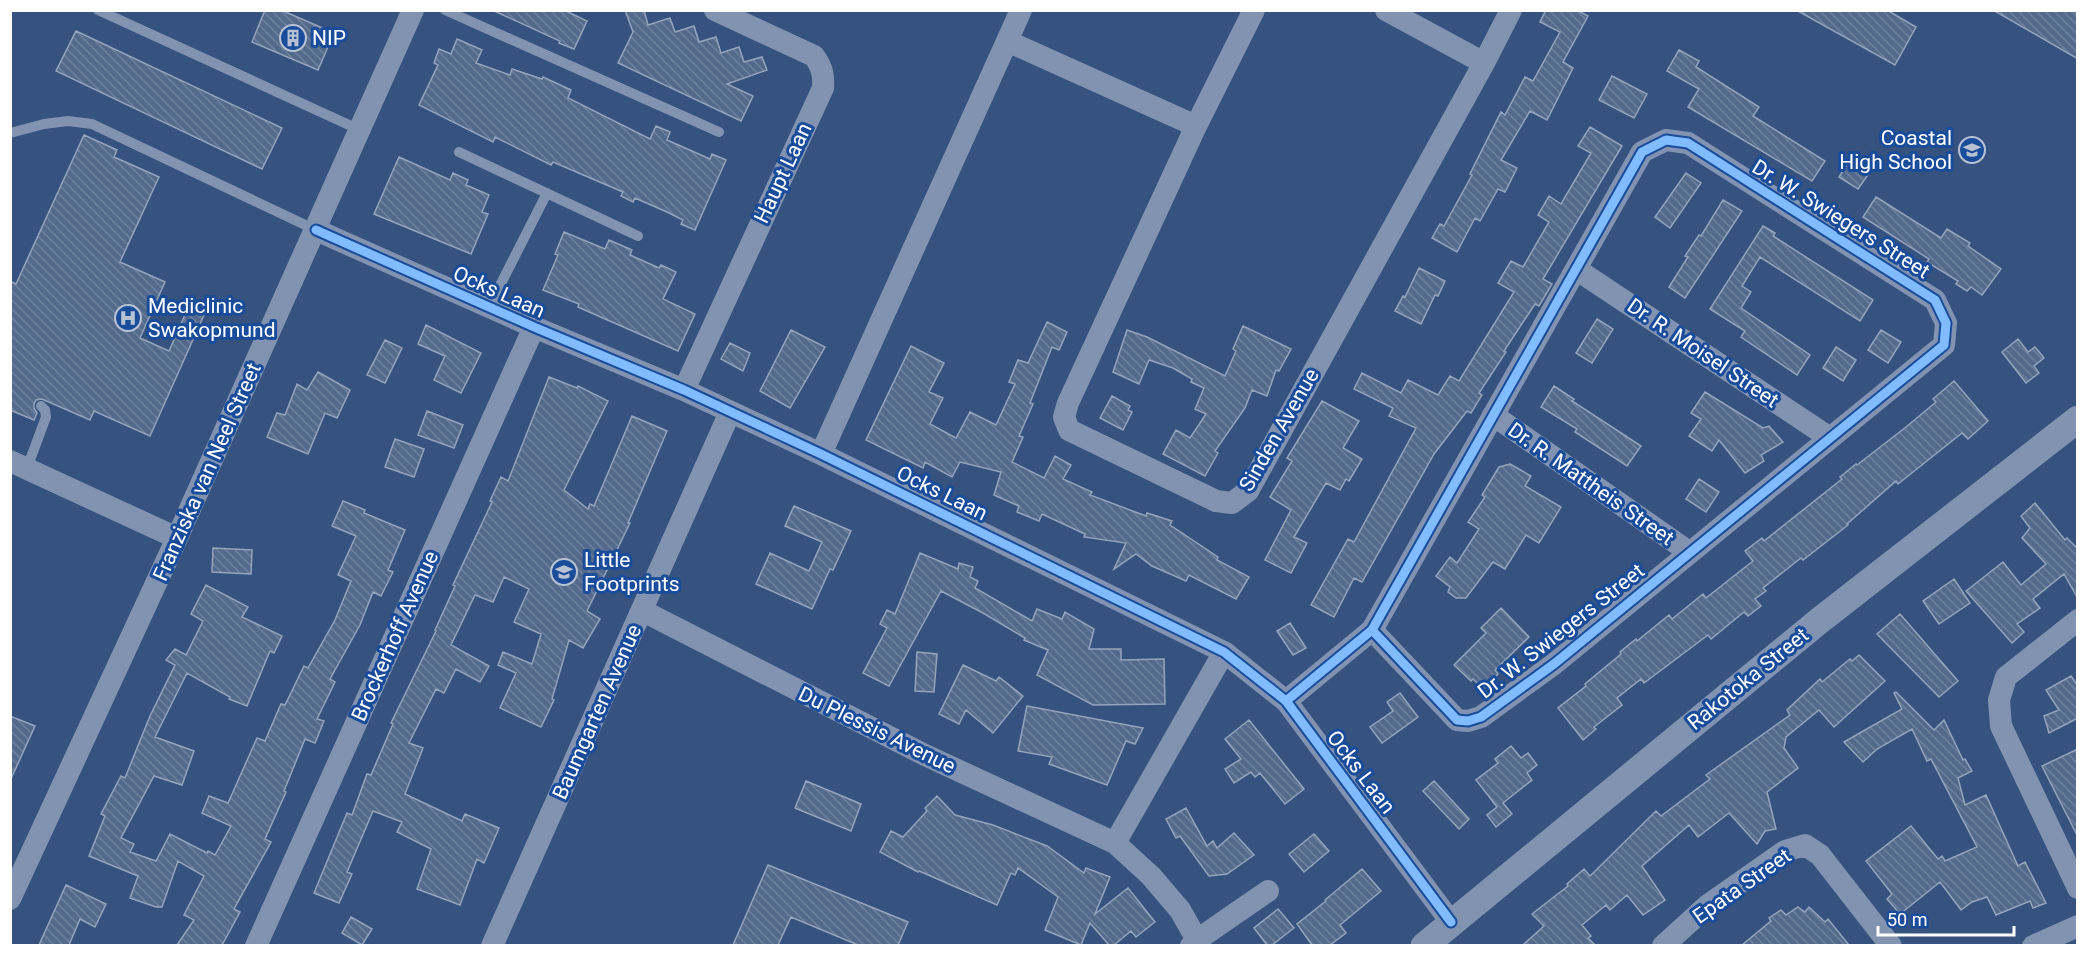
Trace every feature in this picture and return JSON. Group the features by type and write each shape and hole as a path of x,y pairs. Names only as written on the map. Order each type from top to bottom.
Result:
{"street":[{"name":"Franziska van Neel Street","path":"10,899 177,538 412,10"},
{"name":"Haupt Laan","path":"684,390 823,88 824,76 821,65 814,56 715,10"},
{"path":"822,454 1022,10"},
{"name":"Sinden Avenue","path":"1254,10 1196,126 1068,403 1064,417 1069,429 1216,501 1233,503 1248,491 1484,63 1510,10"},
{"path":"1386,10 1484,63"},
{"path":"1007,41 1196,126"},
{"name":"Dr. W. Swiegers Street","path":"1286,701 1372,630 1642,152 1666,140 1688,143 1935,300 1946,323 1944,345 1554,664 1481,717 1468,721 1456,720 1372,630"},
{"name":"Ocks Laan","path":"316,230 534,327 684,390 822,454 1224,652 1286,701 1452,922"},
{"name":"Dr. R. Moisel Street","path":"1576,269 1830,438"},
{"name":"Brockerhoff Avenue","path":"256,945 534,327"},
{"name":"Baumgarten Avenue","path":"492,945 730,412"},
{"name":"Dr. R. Mattheis Street","path":"1493,415 1689,552"},
{"name":"Rakotoka Street","path":"1424,945 1819,621 2078,419"},
{"path":"19,465 177,538"},
{"name":"Du Plessis Avenue","path":"643,611 925,754 1115,843 1151,876 1180,910 1194,943 1269,891"},
{"path":"2078,620 2006,677 1999,700 2001,726 2078,888"},
{"path":"1115,843 1224,652"},
{"name":"Epata Street","path":"1663,945 1708,905 1785,851 1805,845 1820,855 1891,945"},
{"path":"2034,945 2078,926"}],"lane":[{"path":"98,10 360,130"},
{"path":"445,10 719,132"},
{"path":"10,133 44,124 68,121 92,124 316,230"},
{"path":"459,152 638,236"},
{"path":"489,307 547,193"},
{"path":"19,465 46,417 45,410 40,406"}],"building":[{"name":"NIP","path":"265,10 281,10 334,33 318,70 252,42"},
{"path":"492,10 564,10 587,21 574,49"},
{"path":"625,10 644,10 648,25 670,18 675,32 694,26 699,42 716,37 721,53 739,47 744,62 762,57 767,70 727,84 753,96 741,121 618,63 633,32"},
{"path":"1546,10 1577,10 1588,16 1563,62 1573,68 1547,120 1530,111 1501,160 1517,168 1505,192 1498,189 1480,221 1475,218 1457,252 1432,238 1440,224 1444,226 1472,175 1470,174 1501,112 1505,115 1525,77 1533,81 1560,32 1540,22"},
{"path":"1796,10 1887,10 1916,27 1895,65"},
{"path":"1993,10 2078,10 2078,59"},
{"path":"76,31 282,128 262,169 56,71"},
{"path":"457,39 482,50 476,63 510,75 512,69 542,79 543,77 571,90 568,98 650,139 656,126 670,132 667,140 710,159 712,154 726,160 695,230 681,224 683,220 667,212 635,198 633,202 621,196 623,192 553,162 551,165 495,137 493,142 419,105 438,65 434,63 439,49 451,54"},
{"path":"1679,50 1699,61 1696,67 1759,107 1753,116 1825,161 1812,181 1688,107 1699,89 1667,71"},
{"path":"1612,76 1647,94 1634,118 1599,100"},
{"path":"1590,127 1622,146 1543,279 1552,284 1539,306 1535,304 1504,351 1506,352 1479,393 1482,395 1471,413 1467,411 1434,454 1362,582 1354,578 1334,617 1311,605 1348,539 1354,542 1416,428 1389,416 1393,408 1354,389 1362,373 1401,393 1408,380 1438,395 1450,376 1459,381 1514,292 1498,283 1511,261 1523,267 1549,222 1538,215 1549,196 1561,204 1591,153 1578,146"},
{"path":"84,135 117,150 114,157 159,177 120,262 165,282 140,338 169,351 192,299 208,306 150,436 94,411 90,420 42,399 36,400 34,404 37,413 34,420 10,410 10,281 16,284"},
{"path":"1852,156 1872,169 1858,189 1839,177"},
{"path":"399,157 450,180 453,173 468,180 466,185 489,195 482,212 488,214 471,254 374,214"},
{"path":"1686,173 1701,183 1670,228 1655,217"},
{"path":"1876,197 1941,238 1947,229 1970,243 1968,246 2001,269 1982,295 1971,287 1967,291 1956,284 1958,281 1927,262 1929,259 1863,217"},
{"path":"1723,200 1742,211 1685,298 1669,287 1688,257 1685,256 1699,235 1701,236"},
{"path":"1763,226 1775,233 1773,236 1873,300 1860,321 1760,257 1742,286 1751,292 1741,308 1810,355 1797,375 1741,337 1745,331 1710,309"},
{"path":"564,232 605,249 609,240 632,250 630,255 659,268 661,265 676,272 663,299 695,314 678,351 578,307 579,304 543,290 558,255 555,254"},
{"path":"1419,268 1445,281 1438,296 1435,295 1421,324 1395,311 1403,296 1405,297"},
{"path":"1597,319 1613,329 1592,363 1576,353"},
{"path":"1047,322 1067,332 1059,350 1052,347 1030,403 1033,404 1019,436 1023,437 1012,462 1044,478 1055,456 1071,465 1063,479 1092,492 1090,495 1146,516 1147,513 1172,521 1170,525 1218,557 1217,560 1249,577 1236,599 1189,575 1186,581 1152,566 1136,554 1114,569 1126,543 1084,537 1085,534 1042,514 1039,521 1017,512 1019,506 994,495 1001,472 960,462 952,477 925,462 923,468 866,440 911,346 944,363 929,392 943,398 930,424 956,438 970,412 996,425 1015,384 1009,382 1018,360 1028,363"},
{"path":"426,325 481,353 461,393 434,380 445,356 418,344"},
{"path":"1243,326 1291,349 1279,371 1276,370 1267,396 1252,390 1245,408 1215,451 1218,453 1205,476 1163,454 1176,430 1190,438 1206,414 1195,409 1204,388 1191,382 1192,379 1173,368 1149,360 1139,384 1113,372 1127,330 1147,337 1225,376 1236,351 1233,349"},
{"path":"791,330 825,347 790,408 760,391"},
{"path":"1881,330 1901,342 1888,363 1868,350"},
{"path":"2018,339 2028,352 2035,347 2044,358 2034,366 2039,373 2026,383 2002,352"},
{"path":"385,340 402,348 385,383 367,375"},
{"path":"730,343 750,353 743,371 721,359"},
{"path":"1836,347 1856,360 1843,381 1823,368"},
{"path":"318,372 350,390 337,418 325,413 308,454 267,437 277,413 285,415 297,384 307,390"},
{"path":"549,377 577,388 578,386 608,401 564,490 588,509 590,504 594,506 632,416 667,431 628,523 630,523 587,611 600,619 583,648 569,640 552,699 554,700 541,727 500,708 516,673 498,665 503,652 532,664 541,634 514,622 529,589 504,577 493,602 475,595 451,645 489,666 480,682 456,669 444,693 436,689 409,743 423,748 405,794 462,821 465,814 499,828 484,863 477,859 460,905 417,889 431,849 397,832 402,822 373,811 347,872 352,874 339,903 314,893 347,813 352,815 367,774 371,775 393,724 391,723 436,631 455,586 453,585 492,502 490,501 501,477 508,481"},
{"path":"1954,381 1988,421 1968,439 1962,433 1898,484 1896,481 1848,525 1763,588 1766,591 1755,599 1761,606 1748,616 1744,612 1711,639 1708,635 1644,683 1641,679 1617,698 1622,705 1594,727 1596,729 1583,740 1558,708 1586,686 1585,684 1636,639 1637,641 1669,615 1672,619 1703,594 1706,598 1753,561 1745,551 1762,538 1764,541 1842,479 1840,477 1856,464 1906,427 1936,402 1933,399"},
{"path":"1554,386 1574,399 1572,401 1641,446 1627,466 1575,432 1577,429 1541,407"},
{"path":"1705,392 1763,428 1769,426 1783,442 1761,455 1764,461 1745,473 1719,440 1712,451 1689,436 1701,419 1691,413"},
{"path":"1112,396 1130,406 1128,410 1132,412 1123,430 1100,418"},
{"path":"1322,401 1359,421 1343,448 1362,459 1349,481 1346,479 1340,490 1326,483 1294,537 1307,543 1291,573 1265,560 1291,510 1270,497 1292,461 1287,458"},
{"path":"427,411 463,425 454,448 418,435"},
{"path":"395,439 424,449 414,477 385,467"},
{"path":"1510,464 1531,476 1525,486 1561,507 1539,543 1526,535 1505,569 1493,562 1466,598 1456,598 1448,592 1450,587 1436,576 1450,557 1457,563 1479,529 1468,522 1485,497 1482,495 1499,467"},
{"path":"1699,479 1719,492 1706,512 1686,499"},
{"path":"343,501 365,510 364,513 405,530 388,570 393,572 381,596 373,592 360,625 330,679 335,682 317,719 324,721 315,743 305,739 284,791 286,792 265,839 271,842 234,909 240,912 222,945 177,945 194,920 184,915 204,876 178,861 162,907 130,898 138,876 89,856 105,816 101,814 121,776 125,778 150,716 175,665 166,660 175,649 186,655 203,621 191,614 206,585 248,607 242,617 282,636 274,653 270,651 247,706 229,699 230,697 187,673 155,737 194,751 182,785 154,776 121,838 134,844 130,852 156,861 170,834 215,855 231,826 202,813 209,796 228,803 257,738 265,741 281,704 285,705 304,666 308,668 335,620 351,581 338,575 356,536 332,526"},
{"path":"2035,503 2065,540 2067,538 2078,549 2078,599 2064,574 2033,599 2040,608 2017,624 2024,632 2012,643 1966,591 2003,562 2021,585 2046,564 2022,538 2030,528 2021,516"},
{"path":"794,506 851,531 812,609 756,584 770,553 809,571 822,542 785,526"},
{"path":"213,548 252,550 251,574 212,572"},
{"path":"920,553 958,569 959,563 973,567 970,577 978,581 975,588 1032,621 1037,609 1062,619 1065,612 1094,629 1089,649 1121,649 1121,660 1164,659 1165,704 1093,705 1037,675 1048,650 1024,640 1025,638 983,613 941,591 889,686 863,673 887,628 880,624 887,610 895,614"},
{"path":"1954,579 1970,603 1939,624 1923,601"},
{"path":"1501,608 1529,637 1495,670 1498,674 1484,689 1473,679 1471,681 1454,665 1486,633 1481,628"},
{"path":"1900,614 1958,681 1939,697 1877,634"},
{"path":"1290,623 1306,648 1293,655 1277,631"},
{"path":"917,652 937,654 934,692 915,691"},
{"path":"1859,655 1885,681 1834,727 1819,710 1786,737 1784,748 1798,768 1767,792 1776,829 1765,831 1757,844 1729,813 1698,837 1689,825 1642,866 1665,900 1643,915 1627,895 1610,910 1606,905 1582,925 1591,936 1588,938 1595,945 1523,945 1544,926 1532,914 1568,886 1567,884 1584,869 1590,876 1656,811 1661,816 1710,779 1706,775 1790,715 1787,710 1820,679 1822,682 1850,659 1852,661"},
{"path":"963,665 996,681 999,677 1023,696 993,733 966,710 959,724 939,714"},
{"path":"2071,676 2078,686 2078,718 2049,733 2044,716 2059,710 2046,690"},
{"path":"1896,692 1934,730 1944,720 1963,760 1965,759 1972,771 1958,778 1965,805 1986,795 2018,866 2025,862 2046,903 2033,908 2030,901 1996,915 1987,897 1972,902 1961,910 1940,882 1900,914 1887,899 1892,894 1866,861 1911,826 1938,859 1942,856 1945,861 1977,847 1931,759 1927,761 1912,729 1877,749 1863,762 1844,742 1902,709 1894,693"},
{"path":"1400,693 1418,717 1382,743 1370,727 1393,711 1387,702"},
{"path":"1027,706 1143,728 1135,744 1126,741 1107,785 1049,764 1052,757 1018,751"},
{"path":"10,716 35,726 10,781"},
{"path":"1249,720 1304,789 1285,804 1260,773 1255,777 1251,772 1234,783 1225,769 1241,759 1225,739"},
{"path":"1511,746 1521,758 1528,753 1537,765 1527,773 1532,780 1503,803 1512,814 1496,827 1487,815 1497,807 1476,780 1498,763 1495,759"},
{"path":"2078,749 2078,837 2042,766"},
{"path":"806,781 861,804 851,831 795,808"},
{"path":"1434,781 1469,819 1459,829 1423,791"},
{"path":"937,796 955,815 993,825 1047,846 1084,873 1086,868 1110,877 1095,914 1128,888 1155,922 1136,937 1131,931 1114,945 1109,945 1090,923 1081,945 1045,930 1058,897 1018,868 1015,875 1011,873 997,905 918,872 880,852 891,831 903,837 927,811 925,808"},
{"path":"1186,808 1207,846 1213,841 1217,848 1234,833 1254,855 1227,874 1209,876 1180,836 1176,838 1166,819"},
{"path":"1314,834 1329,851 1304,872 1289,854"},
{"path":"768,865 908,922 898,945 858,945 791,917 778,945 733,945"},
{"path":"1362,869 1381,891 1340,925 1346,933 1330,945 1312,945 1297,924"},
{"path":"66,885 106,904 95,927 80,919 69,945 39,945"},
{"path":"1798,907 1805,912 1809,907 1825,922 1828,919 1849,945 1742,945 1771,921 1769,918 1781,910 1786,915"},
{"path":"1278,909 1294,928 1272,945 1267,945 1254,928"},
{"path":"351,917 372,929 362,945 342,933"}],"cycle path":[{"path":"1286,701 1372,630 1642,152 1666,140 1688,143 1935,300 1946,323 1944,345 1554,664 1481,717 1468,721 1457,720 1372,630"},
{"path":"316,230 534,327 684,390 821,454 1224,652 1286,701 1451,922"}],"place":[{"name":"NIP","path":"293,38"},
{"name":"Coastal High School","path":"1972,150"},
{"name":"Mediclinic Swakopmund","path":"128,318"},
{"name":"Little Footprints","path":"564,572"}]}
